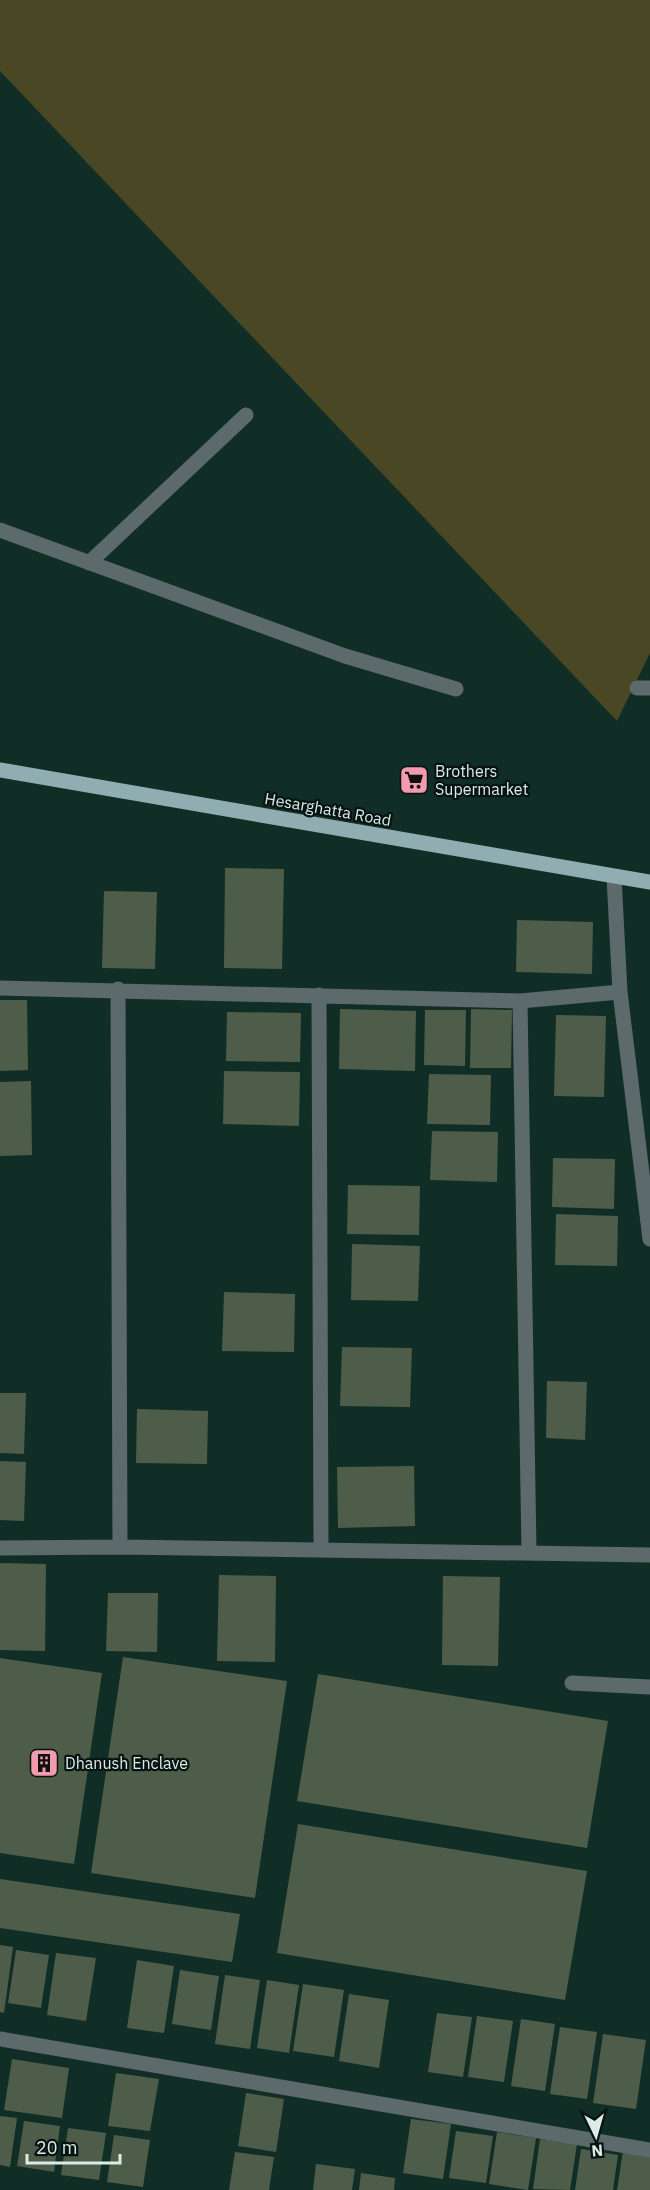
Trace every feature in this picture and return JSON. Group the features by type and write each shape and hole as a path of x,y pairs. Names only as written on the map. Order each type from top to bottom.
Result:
{"main road":[{"name":"Hesarghatta Road","path":"0,770 650,882"}],"street":[{"path":"89,563 246,415"},
{"path":"0,530 345,656 456,689"},
{"path":"614,877 620,992 650,1239"},
{"path":"0,988 118,989 520,1002 620,992"},
{"path":"118,989 120,1547"},
{"path":"319,995 321,1550"},
{"path":"520,1002 529,1552"},
{"path":"0,1548 120,1547 650,1555"},
{"path":"572,1683 650,1687"},
{"path":"0,2039 650,2150"}],"shaded area":[{"path":"0,0 650,0 650,653 617,721 0,71"}],"building":[{"path":"225,868 284,869 282,969 224,968"},
{"path":"104,891 157,892 155,969 102,968"},
{"path":"517,920 593,922 592,974 516,972"},
{"path":"0,1000 27,1000 28,1070 0,1071"},
{"path":"340,1009 416,1011 415,1071 339,1069"},
{"path":"471,1009 512,1010 511,1068 470,1068"},
{"path":"425,1010 466,1010 465,1066 424,1065"},
{"path":"227,1012 301,1013 300,1062 226,1061"},
{"path":"556,1015 606,1016 604,1097 554,1096"},
{"path":"224,1071 300,1072 299,1126 223,1124"},
{"path":"429,1074 491,1075 490,1125 427,1124"},
{"path":"31,1081 32,1155 0,1156 0,1082"},
{"path":"432,1131 498,1132 497,1182 430,1180"},
{"path":"553,1158 615,1159 614,1209 552,1207"},
{"path":"348,1185 420,1186 419,1235 347,1234"},
{"path":"556,1214 618,1216 617,1266 555,1265"},
{"path":"352,1244 420,1246 418,1301 351,1300"},
{"path":"224,1292 295,1294 294,1352 222,1351"},
{"path":"342,1347 412,1348 410,1407 340,1406"},
{"path":"547,1381 587,1382 585,1440 546,1438"},
{"path":"0,1393 26,1393 24,1454 0,1453"},
{"path":"137,1409 208,1411 207,1464 136,1463"},
{"path":"0,1461 26,1462 24,1521 0,1520"},
{"path":"414,1466 415,1526 338,1528 337,1467"},
{"path":"0,1563 46,1564 45,1651 0,1650"},
{"path":"219,1575 276,1576 275,1662 217,1661"},
{"path":"443,1576 500,1577 498,1666 442,1665"},
{"path":"108,1593 158,1593 157,1652 106,1651"},
{"path":"123,1657 287,1681 255,1898 91,1873"},
{"name":"Dhanush Enclave","path":"0,1658 102,1673 74,1864 0,1853"},
{"path":"318,1674 608,1721 587,1848 297,1801"},
{"path":"298,1824 587,1871 565,2000 277,1953"},
{"path":"0,1879 240,1914 232,1962 0,1928"},
{"path":"0,1945 13,1947 4,2013 0,2012"},
{"path":"16,1950 49,1955 41,2008 8,2003"},
{"path":"56,1953 96,1958 86,2021 47,2015"},
{"path":"137,1960 174,1966 164,2033 127,2028"},
{"path":"180,1970 219,1976 211,2030 172,2024"},
{"path":"225,1975 260,1980 250,2049 215,2044"},
{"path":"267,1980 299,1985 289,2053 257,2048"},
{"path":"303,1984 344,1990 334,2057 293,2051"},
{"path":"349,1994 389,2000 379,2068 339,2061"},
{"path":"437,2013 472,2017 463,2077 428,2072"},
{"path":"477,2016 513,2021 504,2082 468,2077"},
{"path":"521,2019 555,2024 545,2091 511,2086"},
{"path":"560,2027 597,2032 587,2099 550,2094"},
{"path":"603,2034 646,2040 636,2109 593,2103"},
{"path":"12,2059 69,2068 62,2118 4,2110"},
{"path":"116,2073 159,2079 150,2131 108,2126"},
{"path":"246,2093 284,2099 276,2152 238,2146"},
{"path":"0,2116 17,2118 10,2167 0,2165"},
{"path":"411,2119 451,2124 443,2179 403,2173"},
{"path":"24,2121 60,2126 54,2172 17,2166"},
{"path":"68,2128 106,2133 99,2180 61,2175"},
{"path":"456,2131 493,2136 486,2183 449,2178"},
{"path":"497,2132 536,2138 528,2190 489,2184"},
{"path":"114,2135 150,2140 143,2187 107,2182"},
{"path":"540,2139 577,2144 570,2190 533,2189"},
{"path":"581,2149 618,2155 613,2190 575,2190"},
{"path":"623,2151 650,2155 650,2190 617,2190"},
{"path":"235,2152 274,2157 269,2190 229,2190"},
{"path":"316,2164 355,2169 352,2190 313,2190"},
{"path":"361,2173 395,2178 394,2190 359,2190"}],"place":[{"name":"Brothers Supermarket","path":"414,780"},
{"name":"Dhanush Enclave","path":"44,1763"}]}
